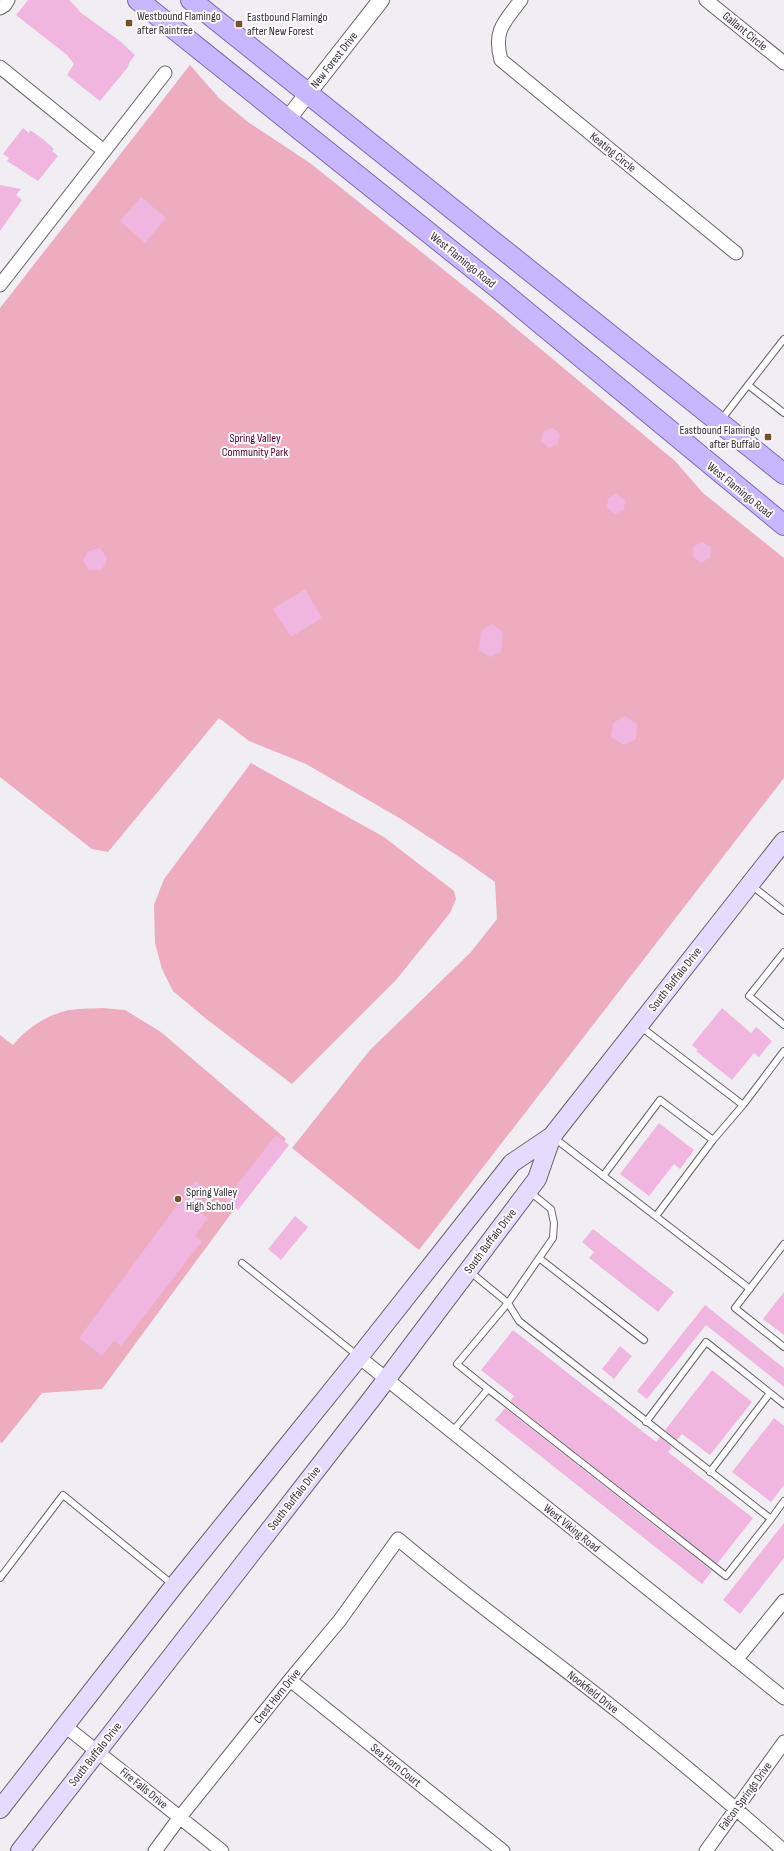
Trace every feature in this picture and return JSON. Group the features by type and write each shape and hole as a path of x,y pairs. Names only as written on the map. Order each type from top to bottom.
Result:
{"main road":[{"name":"West Flamingo Road","path":"138,0 499,289 784,525"},
{"path":"191,0 784,474"},
{"name":"South Buffalo Drive","path":"0,1809 174,1586 359,1357 512,1163 552,1136 784,841"},
{"name":"South Buffalo Drive","path":"20,1851 386,1379 537,1179 552,1136"}],"street":[{"path":"0,8 5,5 8,0"},
{"name":"New Forest Drive","path":"287,120 381,0"},
{"name":"Keating Circle","path":"521,0 505,20 498,33 497,46 501,60 736,253"},
{"name":"Gallant Circle","path":"706,0 784,62"},
{"path":"0,67 104,151"},
{"path":"0,285 164,73"},
{"name":"West Viking Road","path":"359,1357 784,1698"},
{"name":"Crest Horn Drive","path":"155,1851 180,1817 340,1620 398,1539"},
{"name":"Nookfield Drive","path":"398,1539 432,1568 619,1712 784,1851"},
{"path":"736,1660 784,1601"},
{"name":"Sea Horn Court","path":"290,1680 503,1851"},
{"name":"Fire Falls Drive","path":"65,1726 222,1851"},
{"name":"Falcon Springs Drive","path":"706,1851 784,1742"}],"lane":[{"path":"719,422 784,339"},
{"path":"748,385 784,413"},
{"path":"750,884 784,911"},
{"path":"784,952 749,996 784,1025"},
{"path":"639,1025 743,1105"},
{"path":"656,1216 713,1140 743,1105 784,1051"},
{"path":"603,1176 660,1100 713,1140"},
{"path":"552,1136 750,1289"},
{"path":"528,1191 551,1209 554,1223 553,1238 508,1303 458,1364 726,1576 784,1501"},
{"path":"784,1244 735,1308 784,1348"},
{"path":"539,1258 644,1340"},
{"path":"242,1263 359,1357"},
{"path":"468,1271 508,1303 519,1321 771,1519"},
{"path":"646,1422 706,1342 784,1404"},
{"path":"452,1432 488,1389"},
{"path":"710,1472 770,1393"},
{"path":"0,1578 63,1496 174,1586"}],"green space":[{"name":"Spring Valley Community Park","path":"190,65 219,98 248,122 310,163 494,310 675,461 703,493 784,558 784,778 419,1250 292,1148 370,1050 471,952 497,919 495,882 401,819 306,764 249,741 219,718 108,852 92,849 0,777 0,308"},
{"path":"251,763 384,837 454,891 456,899 450,913 396,980 292,1084 205,1018 173,991 162,969 155,943 154,905 164,879"},
{"path":"102,1008 125,1010 161,1032 286,1139 102,1389 42,1393 2,1443 0,1442 0,1035 13,1045 29,1029 50,1016 69,1010"}],"building":[{"path":"28,0 69,0 80,12 120,41 135,55 128,67 100,101 67,75 74,64 67,55 16,15"},
{"path":"23,128 29,133 30,130 43,139 54,149 52,151 58,156 38,181 7,161 9,158 3,154"},
{"path":"0,185 21,189 16,195 22,200 0,231"},
{"path":"141,197 166,218 145,243 120,221"},
{"path":"553,428 560,434 558,444 549,448 541,441 543,431"},
{"path":"616,494 625,500 624,510 615,514 607,508 608,498"},
{"path":"702,542 711,547 710,558 701,563 693,557 693,547"},
{"path":"100,548 107,558 102,570 89,570 83,561 88,551"},
{"path":"305,589 322,618 291,637 273,609"},
{"path":"492,624 503,632 501,652 490,657 479,650 481,630"},
{"path":"625,716 637,724 636,739 624,745 611,737 613,723"},
{"path":"722,1008 751,1033 756,1027 772,1041 759,1057 754,1053 732,1080 696,1051 698,1050 692,1045"},
{"path":"659,1123 694,1150 680,1169 674,1164 649,1196 620,1174"},
{"path":"276,1135 289,1145 238,1210 225,1200"},
{"path":"195,1181 205,1189 192,1206 208,1218 195,1236 202,1241 121,1346 114,1341 102,1356 79,1338"},
{"path":"295,1216 308,1227 281,1260 268,1249"},
{"path":"593,1229 674,1292 658,1312 589,1258 594,1252 582,1242"},
{"path":"784,1292 784,1335 763,1319"},
{"path":"705,1305 784,1368 784,1387 706,1325 647,1399 637,1391"},
{"path":"513,1330 656,1442 660,1437 672,1447 668,1452 753,1518 717,1564 510,1401 514,1396 481,1370"},
{"path":"620,1346 632,1356 614,1379 602,1369"},
{"path":"712,1370 752,1402 710,1455 682,1434 677,1440 665,1430"},
{"path":"505,1408 712,1571 702,1584 495,1420"},
{"path":"774,1418 784,1426 784,1485 771,1502 732,1472"},
{"path":"784,1523 784,1558 740,1614 723,1600"}],"place":[{"name":"Westbound Flamingo after Raintree","path":"129,23"},
{"name":"Eastbound Flamingo after New Forest","path":"239,24"},
{"name":"Eastbound Flamingo after Buffalo","path":"768,437"},
{"name":"Spring Valley High School","path":"178,1199"}]}
